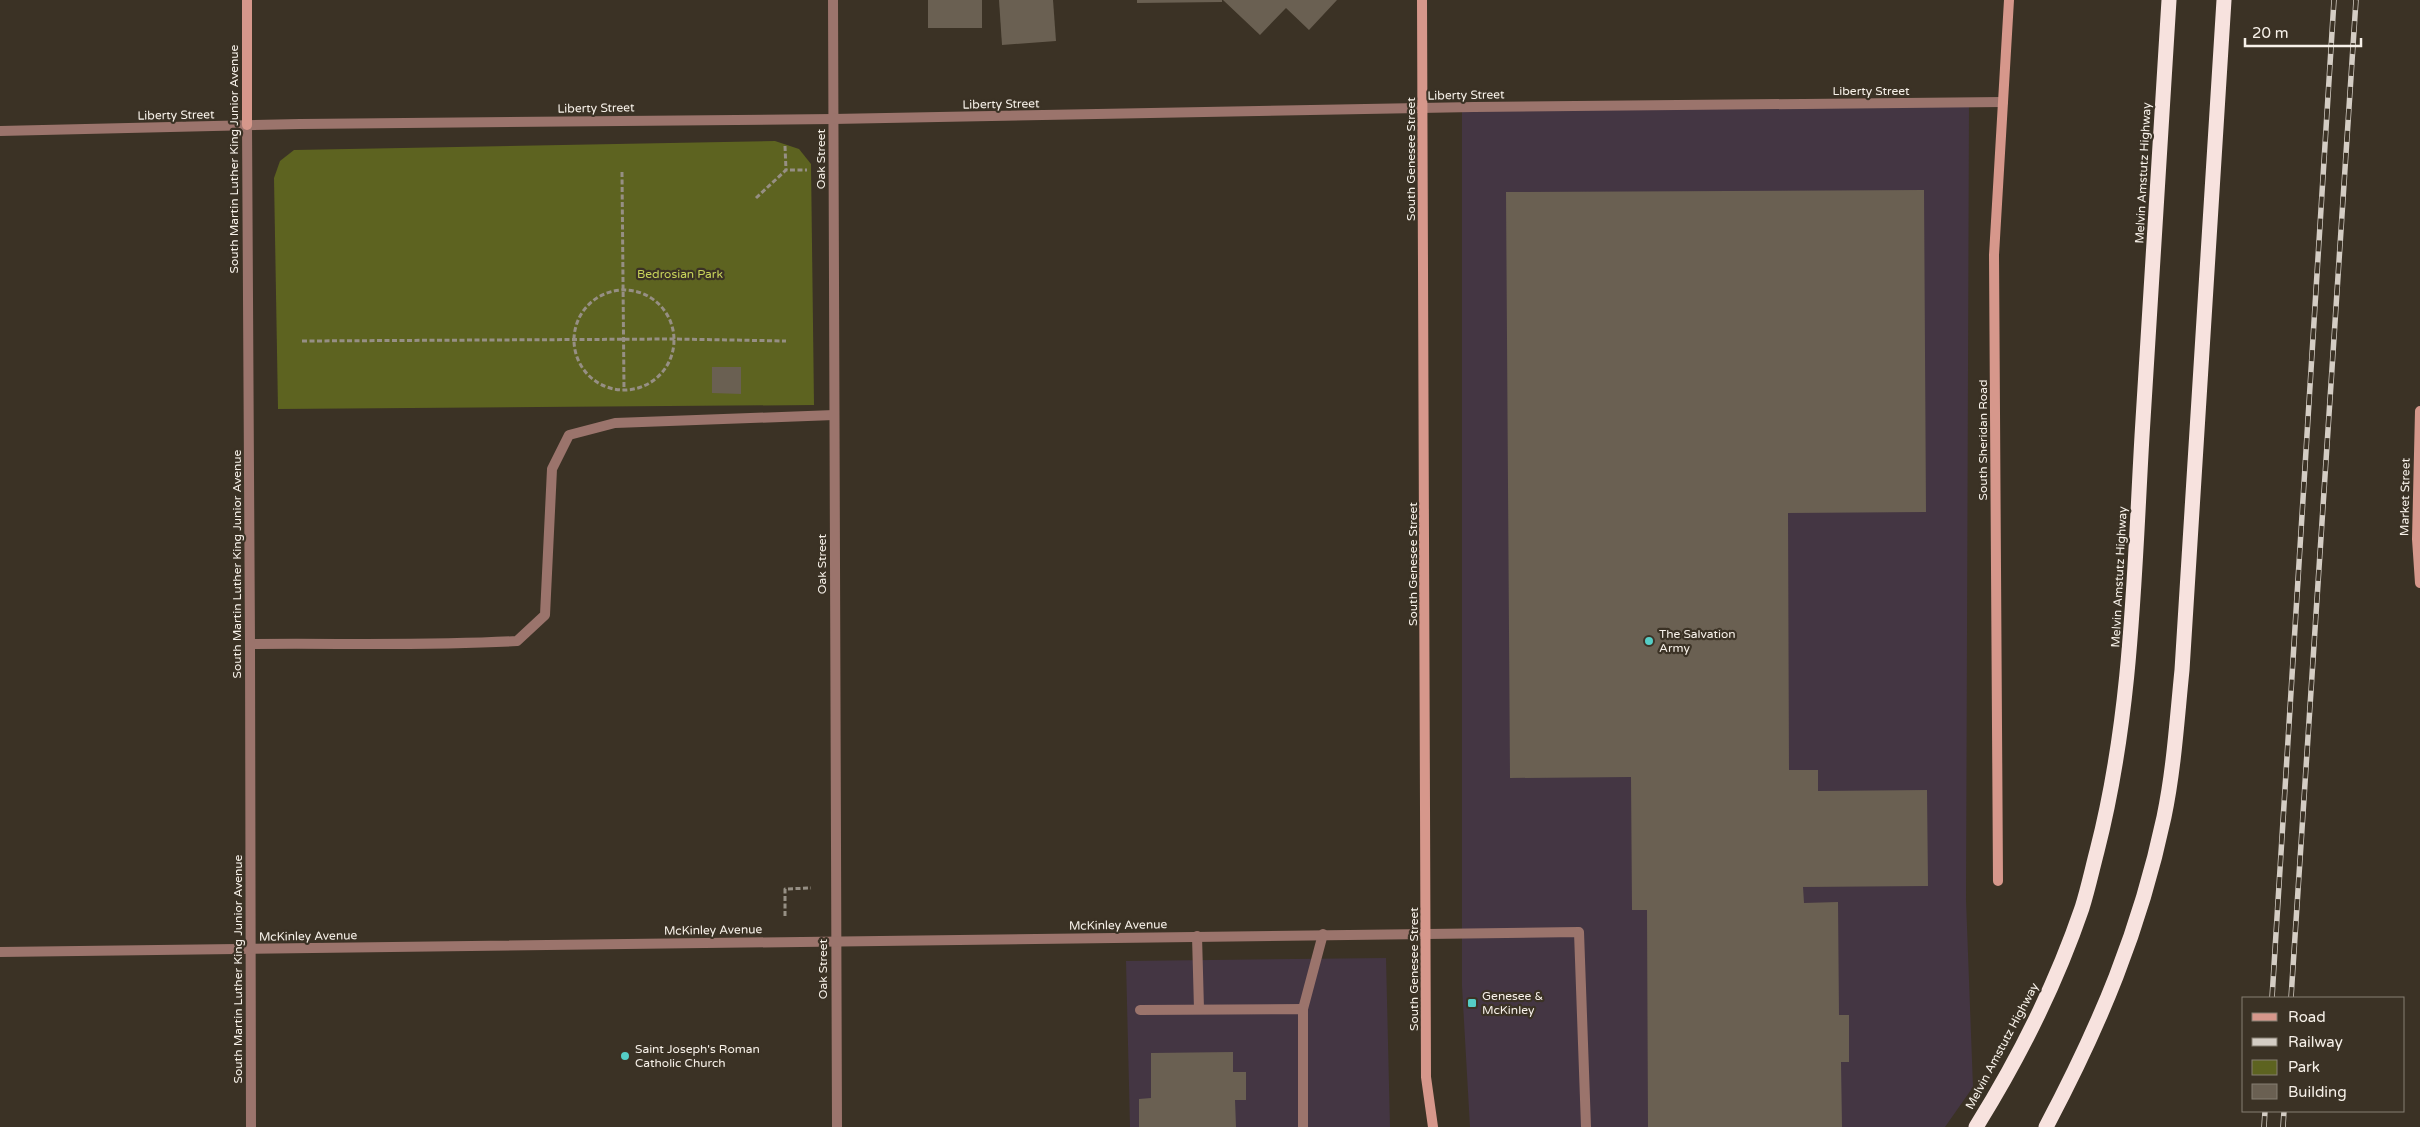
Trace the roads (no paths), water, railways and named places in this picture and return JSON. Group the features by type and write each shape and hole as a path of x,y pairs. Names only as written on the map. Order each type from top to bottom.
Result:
{"highway":[{"name":"Melvin Amstutz Highway","path":"1976,1127 1998,1091 2030,1030 2056,976 2083,906 2107,810 2118,755 2130,644 2168,0"},
{"path":"2046,1127 2100,1019 2127,954 2164,815 2175,746 2182,670 2224,0"}],"street":[{"name":"South Martin Luther King Junior Avenue","path":"247,0 251,1127"},
{"name":"Oak Street","path":"833,0 837,1127"},
{"name":"South Genesee Street","path":"1422,0 1427,934 1426,1078 1433,1127"},
{"name":"South Sheridan Road","path":"1998,881 1994,255 2009,0"},
{"name":"Liberty Street","path":"0,131 247,125 833,120 1423,108 2003,102"},
{"name":"Market Street","path":"2420,411 2417,539 2420,583"},
{"path":"250,644 444,645 517,642 545,615 552,469 569,435 615,424 834,414"},
{"name":"McKinley Avenue","path":"0,952 1580,932 1586,1127"},
{"path":"1303,1127 1303,1009 1323,934"},
{"path":"1197,936 1199,1008"},
{"path":"1140,1010 1199,1008 1303,1009"}],"railway":[{"path":"2272,997 2334,0"},
{"path":"2291,997 2356,0"},
{"path":"2264,1127 2265,1112"},
{"path":"2283,1127 2284,1112"}],"place":[{"name":"The Salvation Army","path":"1649,641"},
{"name":"Genesee & McKinley","path":"1472,1003"},
{"name":"Saint Joseph's Roman Catholic Church","path":"625,1056"}],"park label":[{"name":"Bedrosian Park","path":"680,274"}]}
